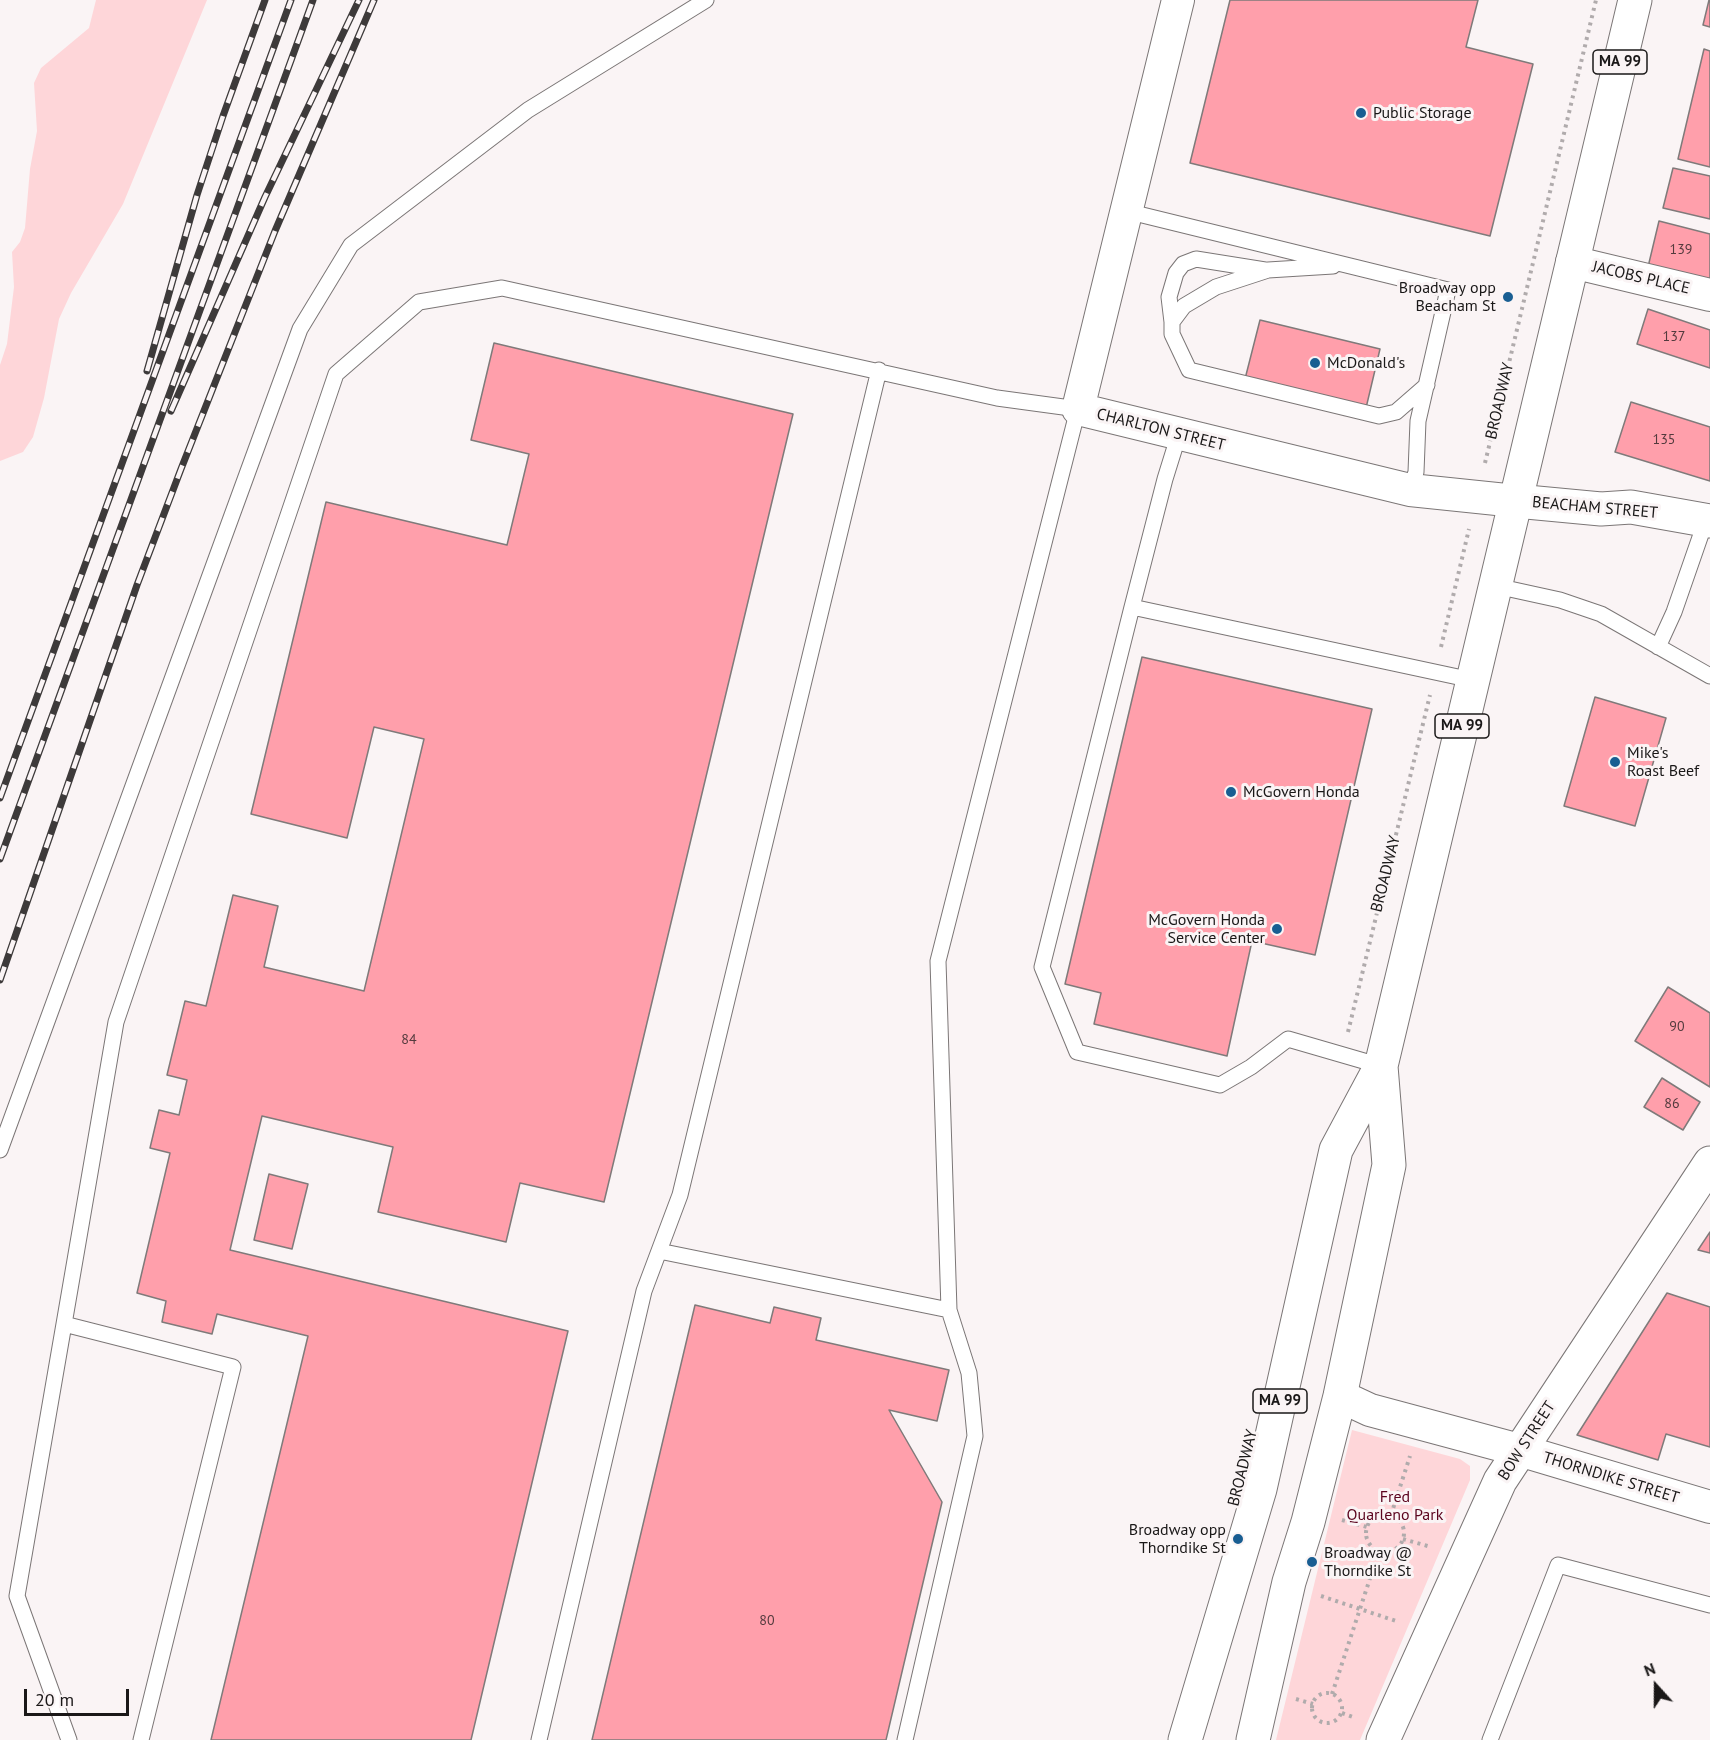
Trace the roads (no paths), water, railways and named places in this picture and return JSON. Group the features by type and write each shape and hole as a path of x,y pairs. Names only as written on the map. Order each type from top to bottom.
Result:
{"main road":[{"name":"BROADWAY","path":"1185,1740 1260,1489 1336,1150 1381,1066 1635,0"},
{"name":"BEACHAM STREET","path":"1516,501 1601,509 1631,507 1708,521"},
{"name":"BROADWAY","path":"1253,1740 1289,1582 1308,1522 1340,1396 1389,1165 1381,1066"},
{"name":"BOW STREET","path":"1383,1740 1489,1501 1520,1450 1710,1163"}],"street":[{"name":"CHARLTON STREET","path":"1178,0 1078,409 1410,490 1516,501"},
{"name":"JACOBS PLACE","path":"1572,262 1710,295"},
{"name":"THORNDIKE STREET","path":"1340,1396 1370,1410 1520,1450 1710,1507"}],"lane":[{"path":"0,1150 300,329 351,245 528,110 706,0"},
{"path":"1126,211 1448,290 1418,421 1416,472 1410,490"},
{"path":"1348,265 1268,270 1202,259 1183,264 1176,273 1169,297 1172,334 1189,370 1379,416 1396,412 1427,386"},
{"path":"1172,322 1184,306 1216,287 1268,270"},
{"path":"69,1740 17,1596 116,1022 336,374 419,302 501,288 997,398 1078,409 938,961 949,1310 969,1373 975,1436 905,1740"},
{"path":"539,1740 644,1291 681,1195 879,370"},
{"path":"1179,434 1132,607 1042,967 1077,1052 1220,1085 1251,1067 1288,1039 1381,1066"},
{"path":"1658,647 1674,612 1708,521"},
{"path":"1496,586 1580,606 1600,614 1710,676"},
{"path":"1132,607 1473,680"},
{"path":"659,1251 949,1310"},
{"path":"64,1324 233,1366 141,1740"},
{"path":"1490,1740 1558,1565 1710,1605"}],"railway":[{"path":"147,371 197,195 265,0"},
{"path":"0,798 291,0"},
{"path":"0,859 313,0"},
{"path":"171,411 265,197 359,0"},
{"path":"0,980 137,585 181,469 275,231 374,0"}],"place":[{"name":"Public Storage","path":"1361,113"},
{"name":"Broadway opp Beacham St","path":"1508,297"},
{"name":"McDonald's","path":"1315,363"},
{"name":"Mike's Roast Beef","path":"1615,762"},
{"name":"McGovern Honda","path":"1231,792"},
{"name":"McGovern Honda Service Center","path":"1277,929"},
{"name":"Broadway opp Thorndike St","path":"1238,1539"},
{"name":"Broadway @ Thorndike St","path":"1312,1562"}],"park label":[{"name":"Fred Quarleno Park","path":"1395,1506"}]}
